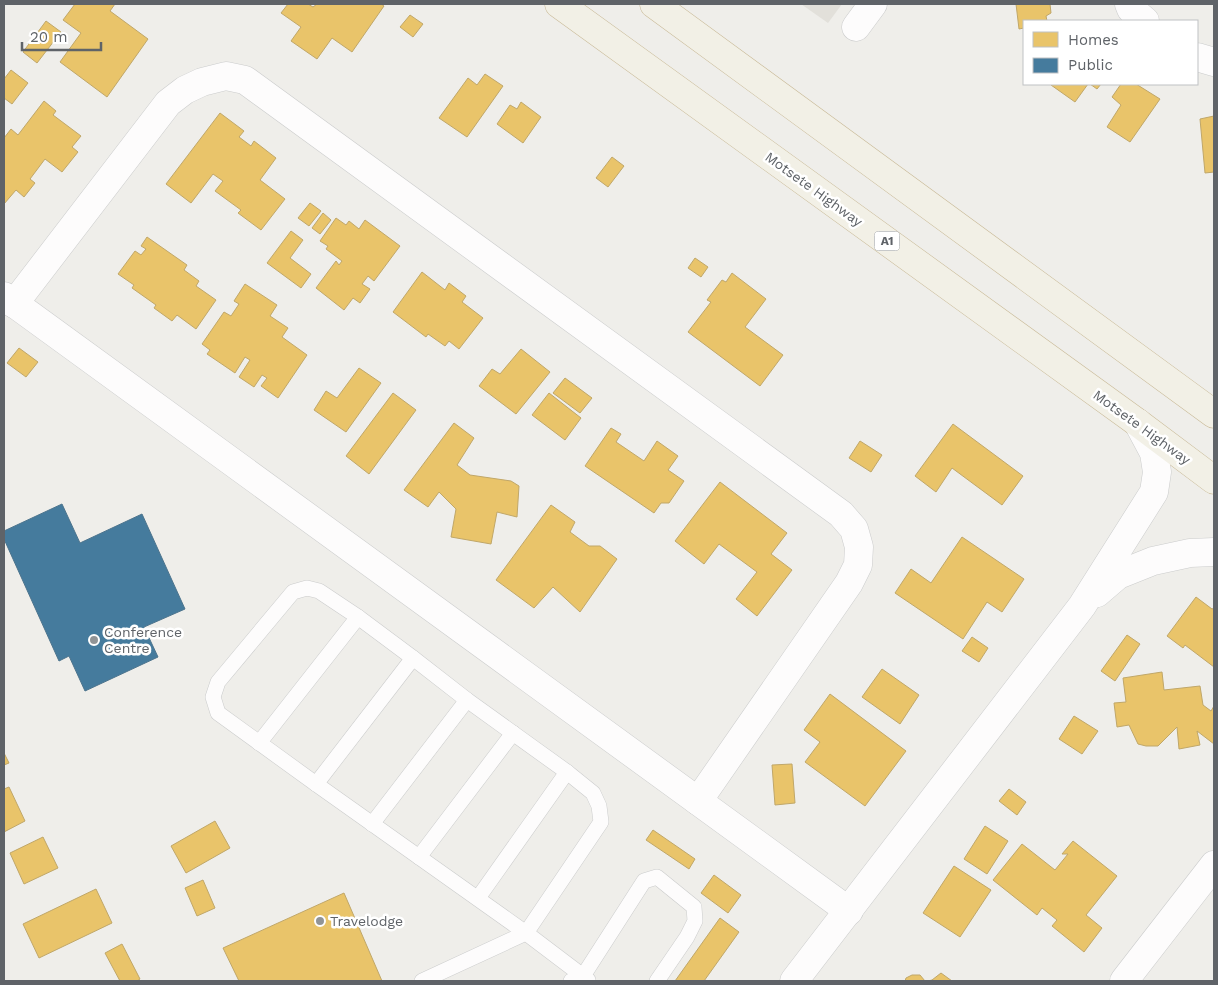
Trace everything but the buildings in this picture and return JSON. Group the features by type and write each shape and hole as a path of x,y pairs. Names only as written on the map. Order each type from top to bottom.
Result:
{"highway":[{"name":"Motsete Highway","path":"559,4 1214,480"},
{"path":"654,4 1214,414"}],"street":[{"path":"856,27 873,4"},
{"path":"1129,4 1131,9 1144,20"},
{"path":"1198,57 1214,62"},
{"path":"698,800 849,583 858,565 859,547 854,529 841,514 245,80 226,76 202,82 185,90 168,103 9,300 849,911"},
{"path":"794,981 1082,606 1154,492 1157,472 1154,453 1138,423"},
{"path":"1082,606 1118,576 1154,561 1190,553 1214,552"},
{"path":"1124,981 1214,865"}],"lane":[{"path":"422,981 526,933 601,822 599,806 593,793 567,772 467,700 358,617 319,591 307,588 293,592 218,682 213,697 218,713 526,933 581,979 644,881 657,877 694,907 695,921 687,937 657,981"},
{"path":"259,743 358,617"},
{"path":"316,784 413,658"},
{"path":"372,824 467,700"},
{"path":"419,857 513,733"},
{"path":"478,898 567,772"}],"shaded area":[{"path":"801,4 842,4 828,23"}],"place":[{"name":"Conference Centre","path":"94,640"},
{"name":"Travelodge","path":"320,921"}]}
